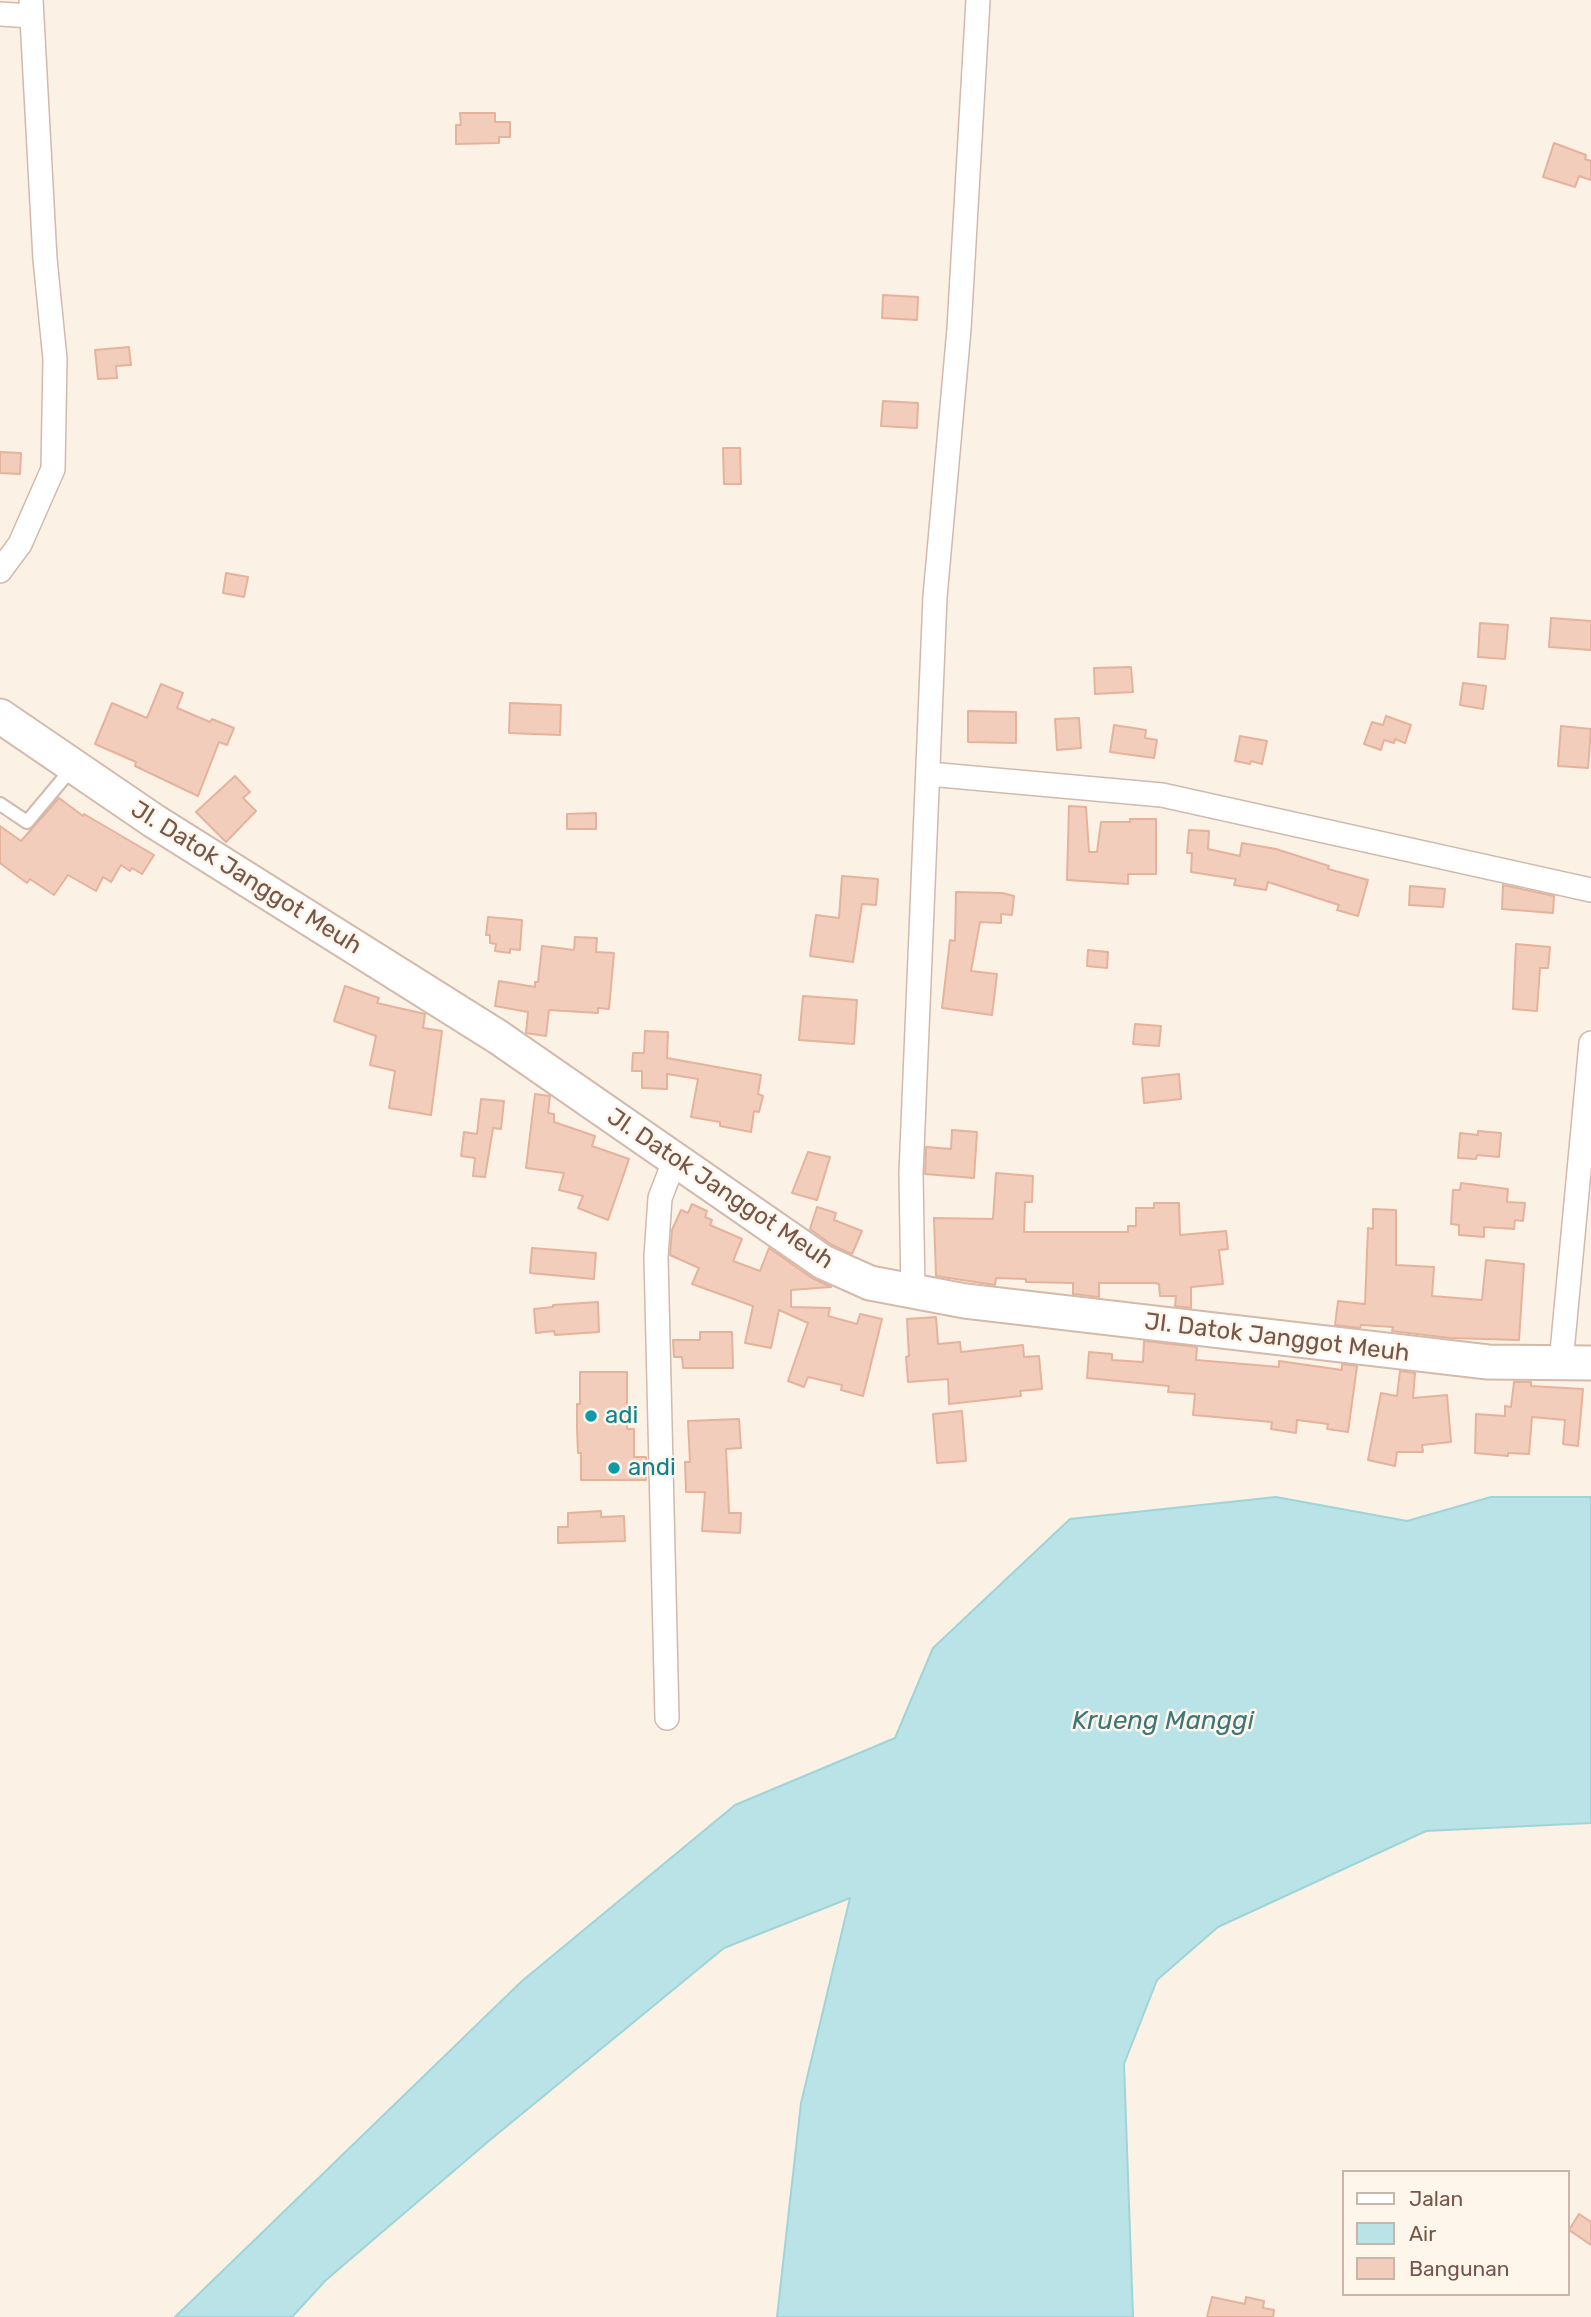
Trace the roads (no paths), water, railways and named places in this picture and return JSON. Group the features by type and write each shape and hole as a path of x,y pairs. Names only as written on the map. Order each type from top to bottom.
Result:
{"street":[{"path":"913,1293 911,1173 935,597 959,329 978,0"},
{"path":"0,14 31,8 45,259 55,359 53,469 20,544 0,571"},
{"name":"JI. Datok Janggot Meuh","path":"0,716 154,821 498,1037 823,1262 870,1283 913,1293 1385,1352 1488,1362 1576,1363"},
{"path":"929,774 1162,795 1591,890"},
{"path":"1576,1363 1591,1043"},
{"path":"667,1718 656,1257 660,1198 675,1159"}],"lane":[{"path":"0,804 27,822 74,766"}],"water":[{"name":"Krueng Manggi","path":"1276,1497 1407,1521 1491,1497 1591,1497 1591,1823 1426,1831 1218,1927 1157,1980 1124,2064 1133,2317 777,2317 801,2103 850,1898 724,1948 490,2140 326,2280 292,2317 175,2317 522,1981 735,1805 895,1738 933,1648 1070,1519"}],"place":[{"name":"adi","path":"591,1416"},
{"name":"andi","path":"614,1468"}]}
